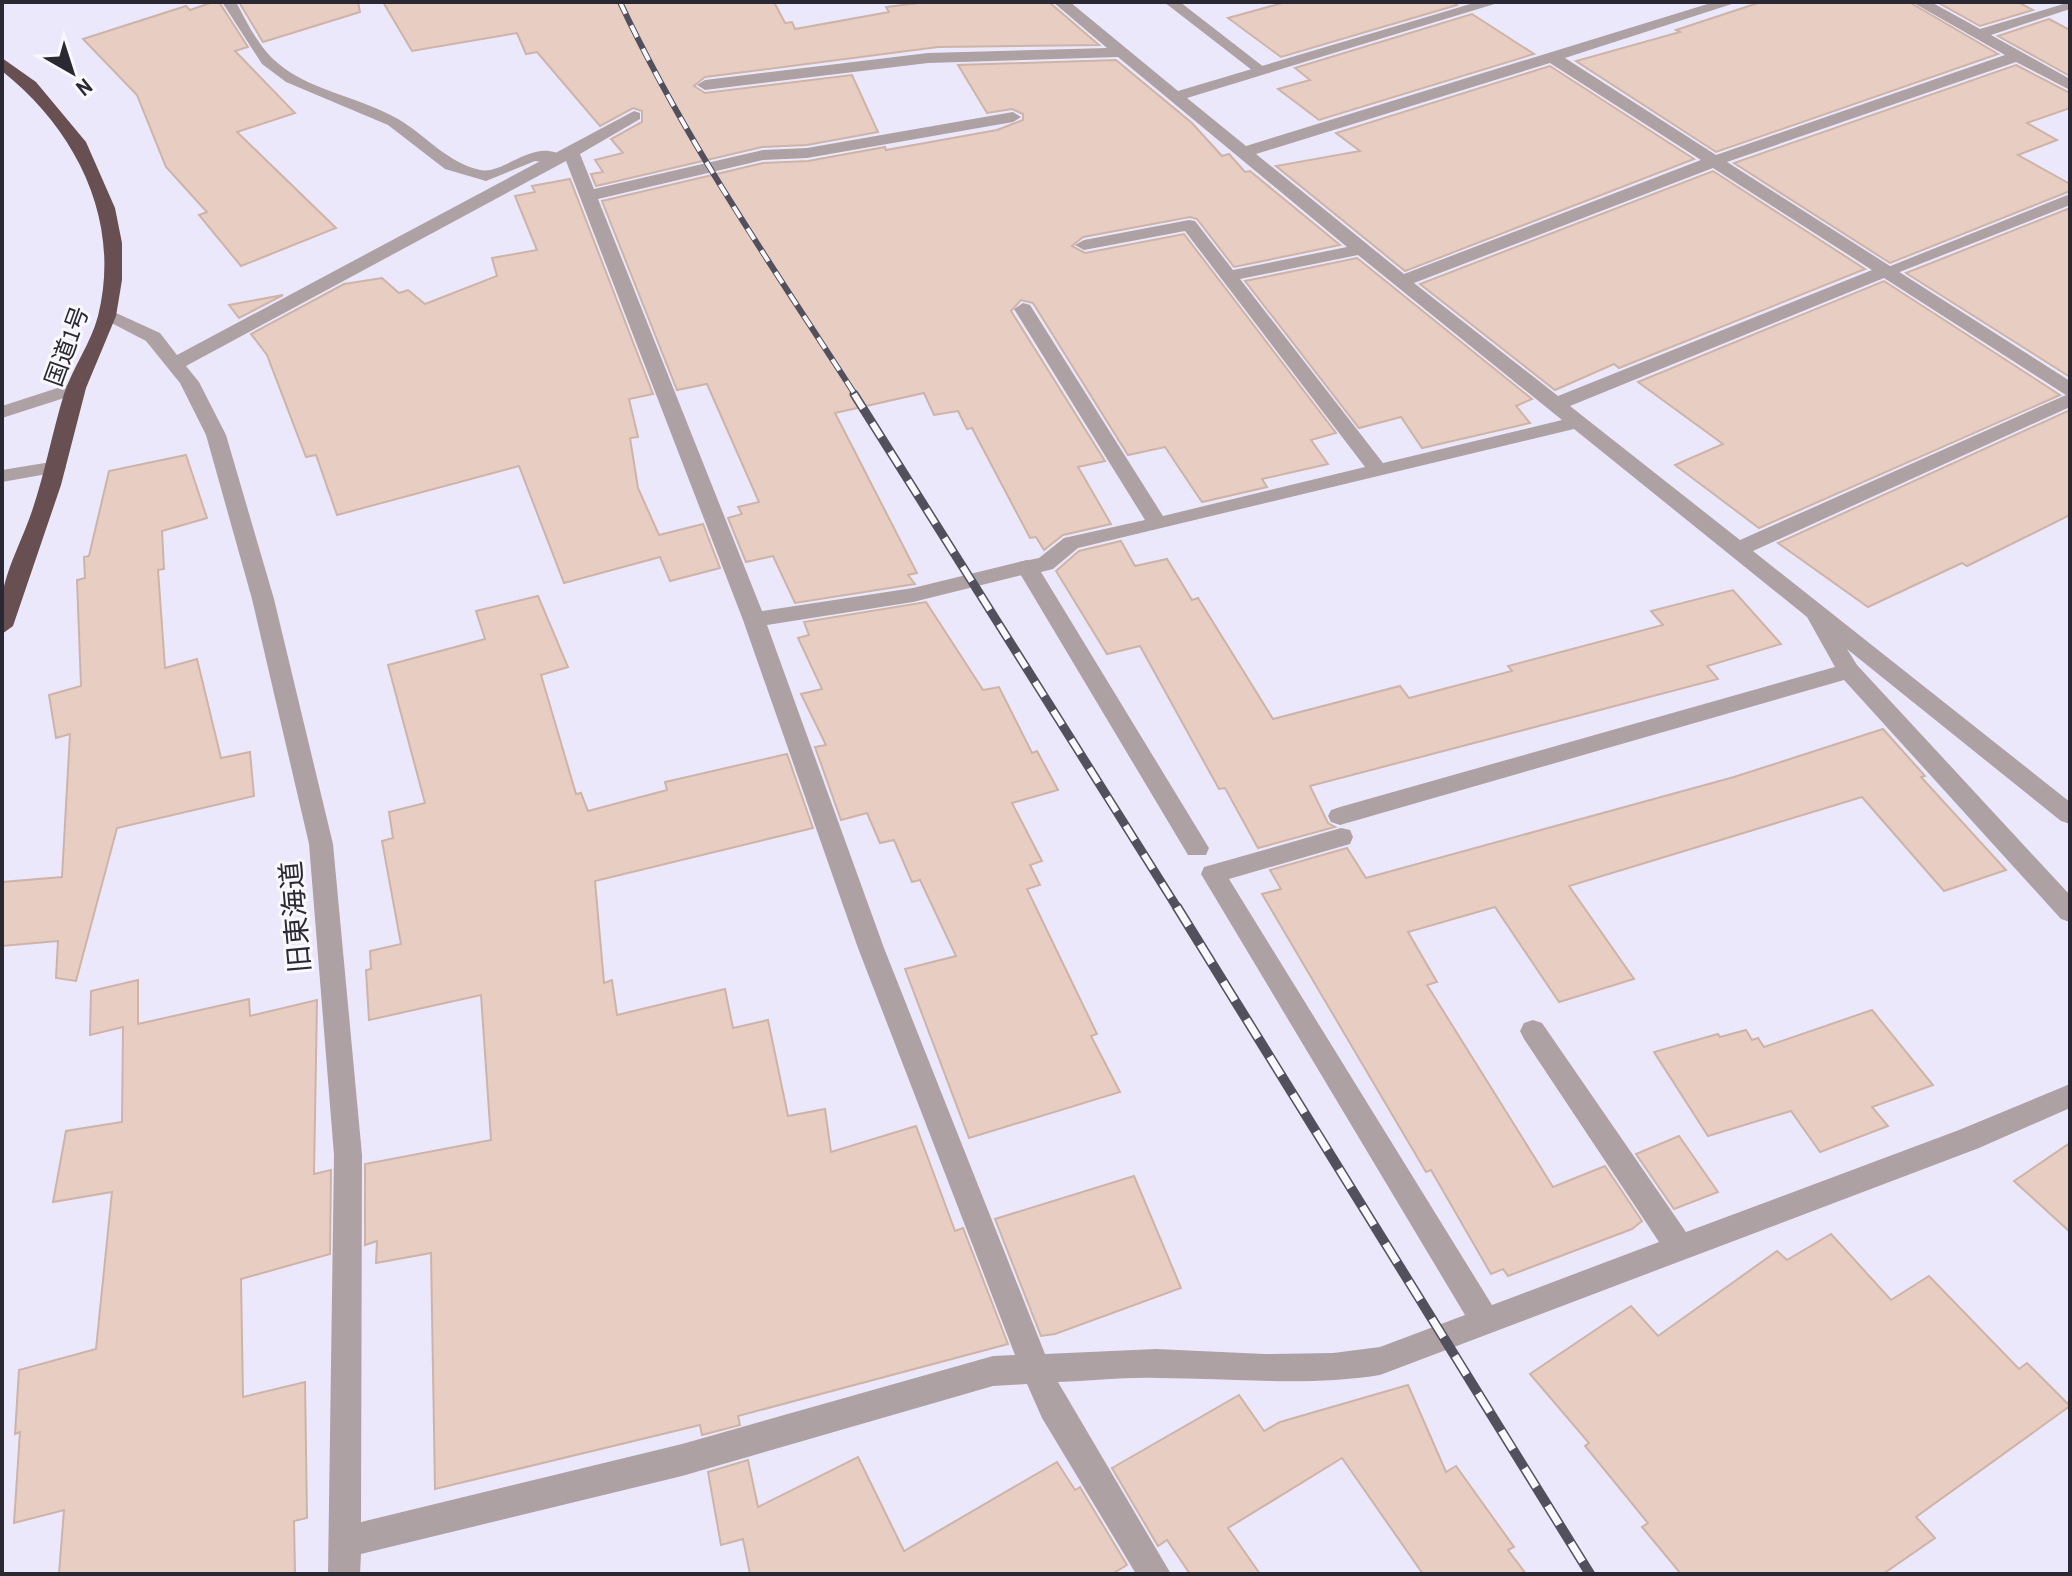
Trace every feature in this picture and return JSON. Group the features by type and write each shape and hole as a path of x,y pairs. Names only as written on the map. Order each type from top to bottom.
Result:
{"highway":[{"name":"国道1号","path":"2,63 28,81 54,107 96,177 113,233 107,316 76,388 57,467 2,626"}],"street":[{"path":"1061,2 1361,249 2070,815"},
{"path":"1177,96 1493,2"},
{"path":"1245,152 1730,2"},
{"path":"1920,2 2070,85"},
{"path":"1979,34 2070,4"},
{"path":"705,85 928,58 1121,52"},
{"path":"1402,281 1715,161 2018,56"},
{"path":"1552,57 2070,390"},
{"path":"175,364 634,116"},
{"path":"587,196 763,155 807,153 1013,117"},
{"path":"564,156 587,196 754,620 871,948 1035,1370 1053,1407 1155,1574"},
{"path":"1084,245 1189,225 1378,470"},
{"path":"1231,276 1361,249"},
{"path":"1557,404 1886,271"},
{"path":"1023,309 1158,524"},
{"name":"旧東海道","path":"107,316 153,337 189,382 216,435 263,599 321,844 348,1155 344,1574"},
{"path":"2,412 76,388"},
{"path":"1739,549 2070,400"},
{"path":"1197,848 1027,567 1045,564 1071,543 1579,422"},
{"path":"754,620 913,595"},
{"path":"1812,609 1849,671 2070,912"},
{"path":"1485,1320 1213,874 1340,826 1849,671"},
{"path":"1533,1031 1679,1247"},
{"path":"344,1542 682,1460 993,1371 1156,1363 1265,1369 1333,1368 1380,1361 1969,1139 2070,1096"}],"lane":[{"path":"229,2 242,27 267,61 291,79 393,122 450,166 486,176 533,156 564,156"},
{"path":"1171,2 1262,71"},
{"path":"1886,271 2070,199"},
{"path":"2,476 57,467"},
{"path":"913,595 1027,567"}],"building":[{"path":"219,2 248,47 235,51 295,113 237,132 336,228 241,266 199,215 207,212 166,167 137,95 83,39 186,6 190,10"},
{"path":"239,2 358,2 360,12 263,42"},
{"path":"383,2 774,2 785,23 792,22 795,29 889,12 886,7 927,2 1049,2 1099,45 938,47 705,77 694,86 705,93 852,75 878,132 807,145 762,147 596,186 591,174 603,172 595,160 623,153 611,139 642,122 642,111 633,108 600,126 537,52 526,54 517,33 412,51"},
{"path":"1286,2 1453,2 1457,5 1281,57 1228,18"},
{"path":"1761,2 1909,2 1998,54 1716,152 1576,61 1680,32 1676,30"},
{"path":"1937,2 2018,2 2033,10 1980,26"},
{"path":"1472,14 1534,54 1319,120 1278,89 1310,80 1295,68"},
{"path":"2049,19 2070,30 2070,76 1998,36"},
{"path":"1116,60 1192,123 1222,156 1229,154 1245,172 1250,171 1340,245 1234,267 1197,219 1190,217 1083,237 1072,246 1085,253 1184,234 1336,433 1311,440 1328,464 1262,479 1267,487 1202,502 1165,447 1128,455 1033,303 1021,300 1011,311 1105,461 1078,467 1111,524 1063,535 1044,550 1036,537 1030,538 972,428 967,429 958,411 934,415 924,393 835,413 917,573 908,575 915,584 795,603 773,556 746,562 728,518 742,514 738,507 759,502 707,384 677,390 602,201 763,163 808,161 885,147 886,150 997,130 1023,120 1023,114 1012,109 987,113 958,65"},
{"path":"2016,65 2070,93 2070,108 2027,123 2057,140 2018,155 2070,184 2070,191 1890,263 1734,163"},
{"path":"1550,66 1694,159 1405,271 1276,166 1360,151 1336,133"},
{"path":"1713,171 1865,269 1619,368 1614,364 1555,390 1420,284"},
{"path":"570,179 653,394 629,399 638,437 630,438 638,488 659,535 703,524 720,568 670,581 660,557 564,583 519,466 337,515 316,455 306,457 267,355 251,334 344,284 382,278 399,293 408,290 425,304 497,276 492,258 537,250 515,196 535,192 532,186"},
{"path":"2070,208 2070,377 1906,273"},
{"path":"1357,258 1532,399 1516,406 1530,423 1422,448 1401,417 1359,428 1245,281"},
{"path":"1884,281 2060,395 1759,528 1675,465 1723,444 1638,382"},
{"path":"283,295 239,318 229,305"},
{"path":"2070,410 2070,515 1967,566 1962,563 1868,607 1778,543"},
{"path":"186,455 207,518 162,531 164,569 158,570 165,668 197,659 221,758 250,752 254,796 117,828 76,981 56,978 58,941 2,946 2,882 62,877 70,734 56,738 49,695 81,686 77,580 85,578 84,557 89,556 109,471"},
{"path":"1121,541 1135,566 1167,559 1192,600 1198,598 1273,719 1400,686 1409,698 1512,671 1508,666 1663,625 1651,611 1733,590 1781,644 1707,666 1718,679 1310,786 1328,823 1335,827 1258,848 1225,788 1219,789 1140,646 1107,654 1056,571 1079,551"},
{"path":"538,596 568,667 541,675 576,794 581,793 588,811 667,790 665,782 787,754 813,828 595,881 604,983 612,980 617,1015 725,989 733,1028 768,1020 788,1116 825,1109 831,1152 916,1126 955,1231 963,1228 1008,1344 738,1416 740,1425 702,1435 700,1425 435,1489 431,1253 376,1263 377,1241 365,1245 365,1164 491,1140 481,995 369,1020 366,970 371,969 370,951 401,944 382,841 393,838 389,812 425,803 388,665 485,639 476,611"},
{"path":"926,602 983,690 999,687 1032,753 1037,751 1058,790 1012,803 1042,861 1030,865 1040,885 1027,889 1097,1034 1091,1036 1120,1092 969,1138 905,969 956,956 920,880 912,882 894,840 880,843 867,813 841,820 815,747 826,745 801,694 822,689 798,638 809,635 804,622"},
{"path":"1883,729 1925,776 1921,777 2006,870 1944,891 1862,797 1569,886 1634,979 1559,1002 1495,907 1408,932 1437,982 1427,985 1553,1187 1605,1166 1642,1221 1632,1229 1508,1276 1503,1269 1491,1274 1431,1170 1426,1172 1262,894 1281,889 1270,870 1347,848 1366,878 1734,777"},
{"path":"138,980 138,1024 249,999 250,1016 317,1000 314,1174 331,1170 330,1254 241,1279 243,1397 305,1382 307,1518 294,1521 295,1574 59,1574 64,1510 14,1523 20,1432 15,1434 19,1370 96,1349 112,1192 53,1202 66,1131 122,1122 123,1027 90,1035 91,991"},
{"path":"1872,1010 1933,1085 1872,1107 1888,1126 1820,1152 1791,1111 1708,1136 1654,1052 1718,1034 1720,1037 1746,1030 1752,1040 1758,1038 1764,1047"},
{"path":"1679,1136 1718,1192 1674,1209 1636,1154"},
{"path":"2070,1143 2070,1232 2014,1181"},
{"path":"1134,1176 1181,1288 1055,1334 1041,1336 995,1219"},
{"path":"1831,1234 1891,1300 1929,1276 2019,1369 2027,1363 2070,1406 1916,1517 1935,1538 1883,1574 1681,1574 1642,1527 1648,1523 1585,1446 1589,1443 1530,1374 1631,1306 1658,1336 1777,1251 1787,1260"},
{"path":"1408,1385 1446,1472 1456,1466 1514,1547 1508,1550 1526,1574 1423,1574 1342,1458 1228,1528 1260,1574 1190,1574 1167,1540 1158,1546 1112,1468 1239,1395 1264,1431 1280,1422"},
{"path":"858,1457 904,1551 1057,1462 1075,1490 1080,1487 1127,1565 1112,1574 750,1574 743,1539 721,1545 708,1472 748,1460 758,1507"}],"railway":[{"path":"620,2 701,154 856,396"},
{"path":"854,394 1178,909"},
{"path":"1177,907 1590,1574"}]}
